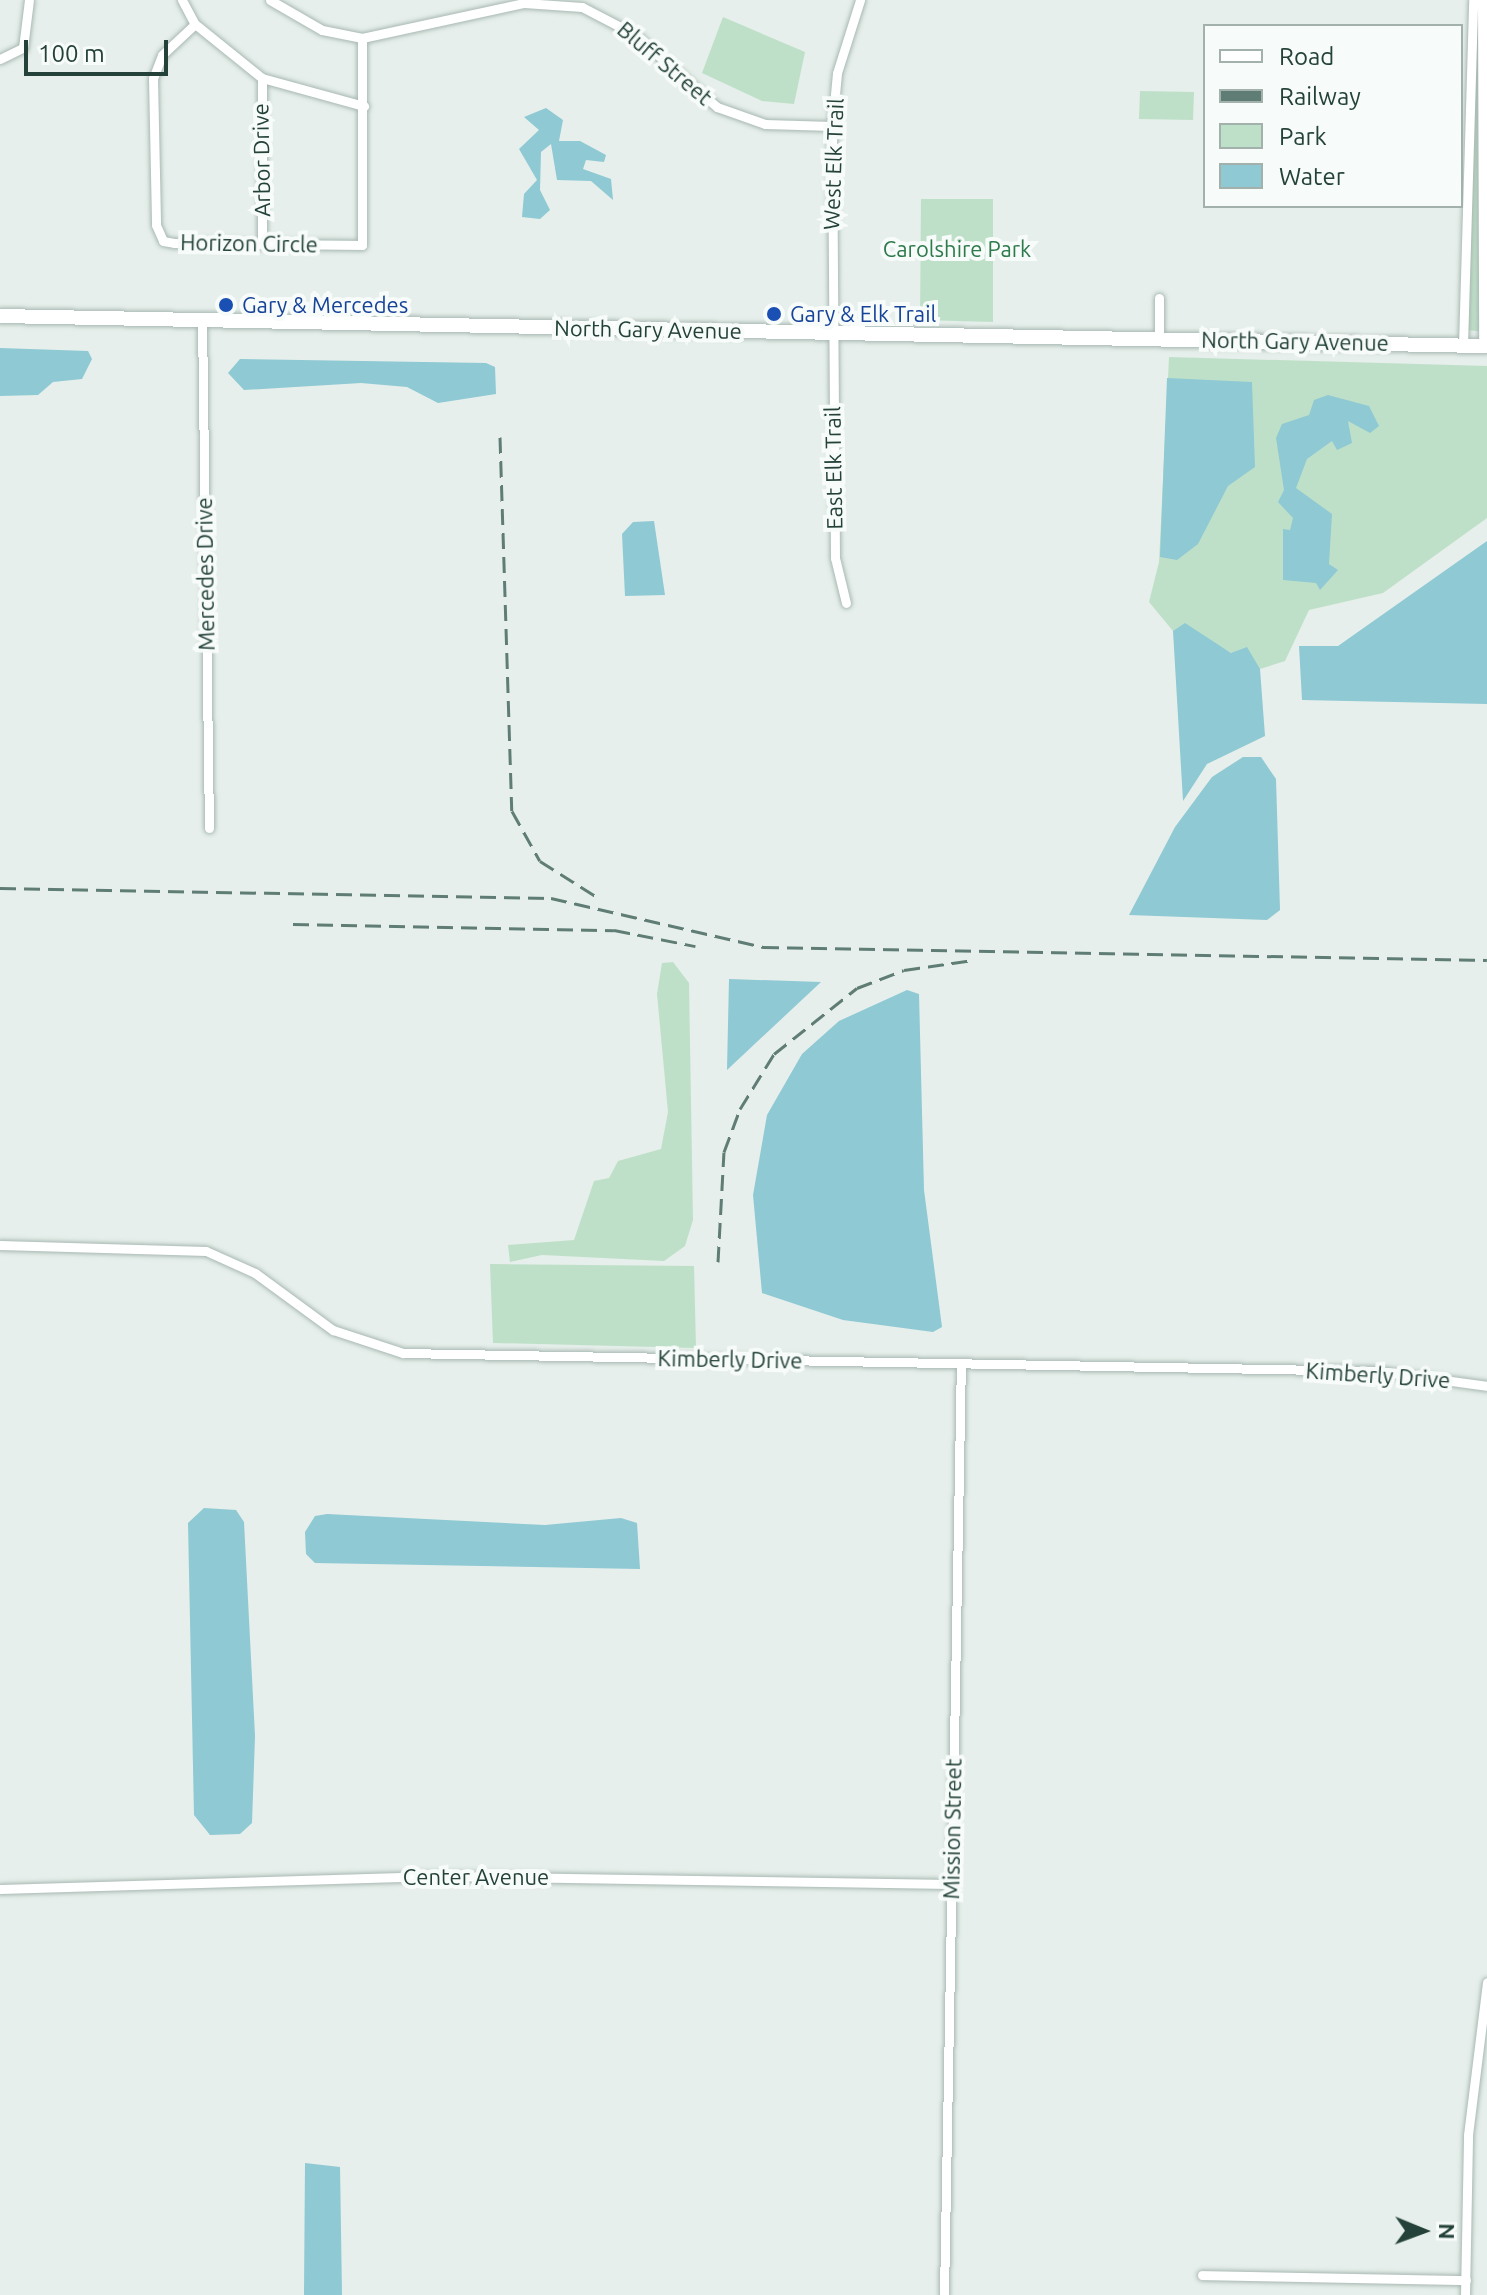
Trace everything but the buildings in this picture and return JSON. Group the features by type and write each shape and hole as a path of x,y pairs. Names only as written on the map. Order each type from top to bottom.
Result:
{"street":[{"path":"0,59 25,52 29,0"},
{"path":"182,0 195,24 262,78 364,106"},
{"name":"Bluff Street","path":"270,0 322,30 362,38 524,3 572,5 634,34 717,107 765,124 832,126"},
{"name":"West Elk Trail","path":"831,332 832,126 837,73 860,0"},
{"path":"1463,345 1473,0"},
{"path":"1482,0 1485,346"},
{"name":"Horizon Circle","path":"195,24 162,55 153,78 156,225 163,241 362,245 362,38"},
{"name":"Arbor Drive","path":"262,78 262,243"},
{"path":"1159,298 1159,339"},
{"name":"North Gary Avenue","path":"0,316 1485,346"},
{"name":"Mercedes Drive","path":"202,320 209,828"},
{"name":"East Elk Trail","path":"831,332 835,558 846,603"},
{"name":"Kimberly Drive","path":"0,1245 206,1251 255,1273 333,1330 403,1353 1378,1371 1487,1386"},
{"name":"Mission Street","path":"944,2295 961,1363"},
{"name":"Center Avenue","path":"0,1889 443,1876 951,1884"},
{"path":"1465,2295 1468,2135 1487,1982"},
{"path":"1202,2275 1466,2280"}],"green space":[{"path":"1474,0 1487,0 1487,332 1466,330"},
{"path":"723,17 805,52 794,104 762,101 702,73"},
{"path":"1140,91 1194,92 1193,120 1139,119"},
{"name":"Carolshire Park","path":"921,199 993,199 993,322 920,320"},
{"path":"1169,357 1487,366 1487,518 1383,593 1309,610 1285,661 1260,669 1205,638 1173,631 1149,602 1159,562"},
{"path":"673,962 689,983 693,1220 685,1246 664,1261 542,1255 510,1262 508,1245 574,1240 594,1181 609,1178 618,1161 661,1149 668,1112 657,994 662,963"},
{"path":"490,1264 694,1266 696,1348 493,1343"}],"water":[{"path":"546,108 563,120 559,141 580,141 606,155 604,162 586,160 583,169 611,179 613,200 591,181 557,180 551,144 541,152 540,190 550,210 540,219 522,217 524,194 537,180 519,149 539,130 524,117"},
{"path":"0,348 88,351 92,359 82,379 53,382 38,395 0,396"},
{"path":"240,359 486,363 495,367 496,394 438,403 407,387 361,383 244,390 228,373"},
{"path":"1167,378 1252,382 1255,467 1228,486 1198,544 1177,560 1160,557"},
{"path":"1328,395 1369,406 1379,426 1370,433 1348,421 1352,443 1337,450 1332,441 1307,459 1296,488 1332,514 1329,564 1338,570 1320,590 1316,583 1283,580 1283,529 1290,530 1293,518 1278,502 1284,490 1276,438 1282,424 1309,415 1314,400"},
{"path":"654,521 665,595 625,596 622,534 633,522"},
{"path":"1487,541 1487,704 1302,700 1299,646 1338,646"},
{"path":"1185,623 1231,653 1247,647 1260,669 1265,736 1207,764 1183,801 1173,631"},
{"path":"1243,757 1261,757 1276,779 1280,910 1267,920 1129,915 1175,827 1212,777"},
{"path":"729,979 821,982 727,1070"},
{"path":"907,990 919,994 924,1190 942,1327 933,1332 843,1320 762,1293 753,1195 767,1115 802,1054 839,1021"},
{"path":"204,1508 236,1510 244,1522 255,1736 252,1823 240,1834 210,1835 194,1815 188,1523"},
{"path":"327,1514 545,1525 621,1518 637,1523 640,1569 315,1563 306,1554 305,1532 315,1516"},
{"path":"305,2163 340,2167 342,2295 304,2295"}],"railway":[{"path":"500,437 512,811 540,861 597,897"},
{"path":"0,888 551,898 763,947 1487,960"},
{"path":"293,924 614,930 695,946"},
{"path":"718,1262 724,1152 740,1109 774,1054 857,988 904,970 973,960"}],"place":[{"name":"Gary & Mercedes","path":"226,305"},
{"name":"Gary & Elk Trail","path":"774,314"}]}
